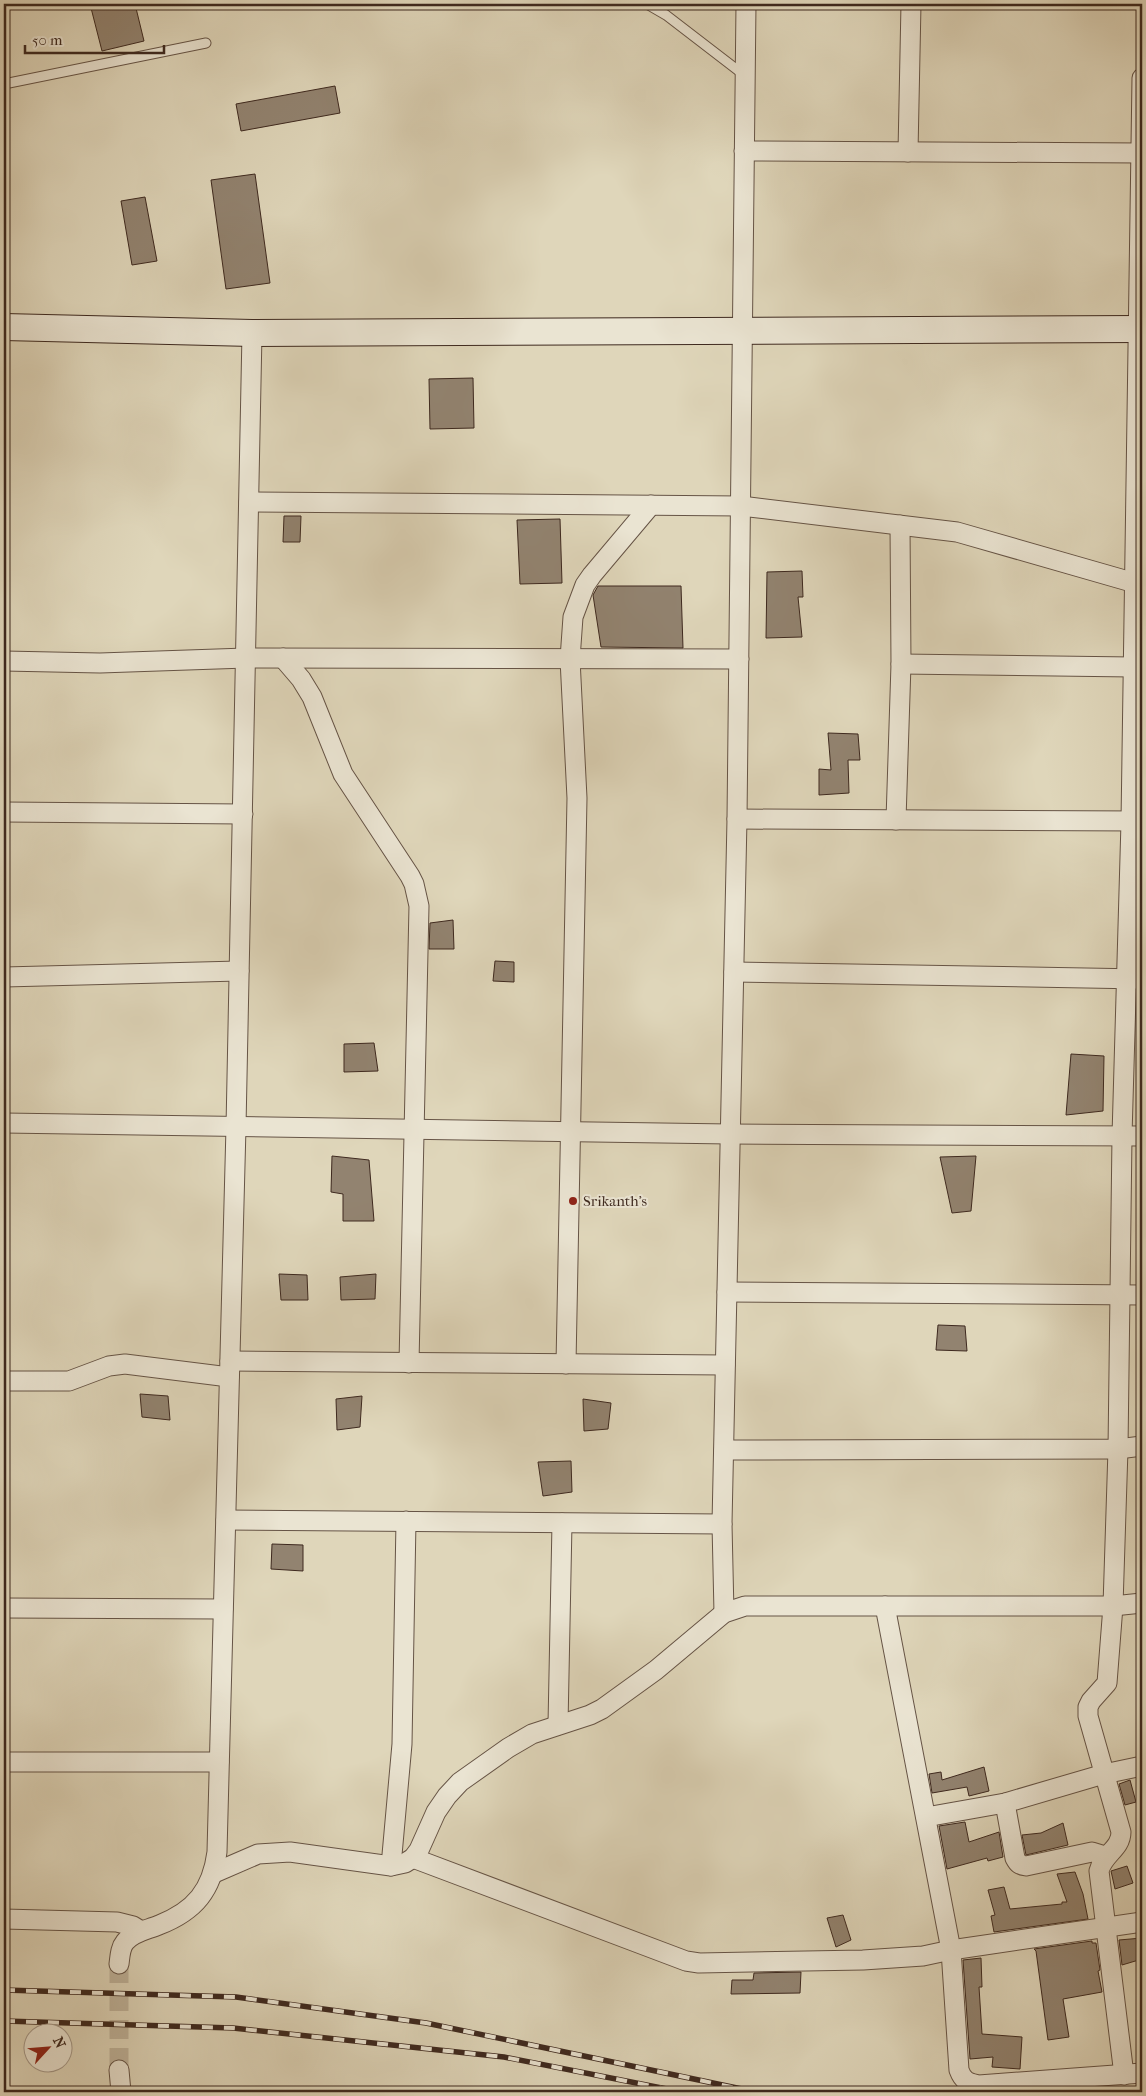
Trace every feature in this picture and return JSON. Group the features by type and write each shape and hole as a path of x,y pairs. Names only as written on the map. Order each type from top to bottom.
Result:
{"main road":[{"path":"4,327 252,333 1141,330"}],"street":[{"path":"724,1613 722,1524 738,819 746,4"},
{"path":"908,152 911,4"},
{"path":"885,1606 951,1950 959,2070 967,2082 978,2085 1133,2074 1106,1926 1099,1871 1106,1856 1118,1846 1121,1832 1088,1716 1088,1707 1091,1701 1108,1683 1113,1606 1118,1449 1122,1136 1134,979 1136,821 1133,667 1141,330 1142,78"},
{"path":"744,151 1141,153"},
{"path":"119,1964 123,1945 130,1937 174,1918 187,1910 207,1888 214,1872 217,1852 236,1127 252,333"},
{"path":"249,502 741,506 970,535 1135,583"},
{"path":"566,1364 577,798 570,659 573,617 585,585 651,505"},
{"path":"896,820 902,664 900,525"},
{"path":"4,662 100,663 246,658 739,659"},
{"path":"282,658 307,688 343,774 414,884 419,906 409,1363"},
{"path":"902,664 1133,667"},
{"path":"4,812 242,814"},
{"path":"738,819 1136,821"},
{"path":"4,977 239,971"},
{"path":"734,972 1134,979"},
{"path":"4,1123 730,1134 1142,1136"},
{"path":"727,1292 1142,1294"},
{"path":"4,1381 69,1381 76,1380 109,1366 125,1364 230,1369 409,1363 725,1365"},
{"path":"724,1450 1118,1449 1142,1446"},
{"path":"226,1520 722,1524"},
{"path":"391,1866 402,1744 406,1521"},
{"path":"558,1725 562,1523"},
{"path":"214,1872 258,1854 274,1852 290,1852 391,1866 405,1863 413,1858 436,1812 460,1782 508,1748 532,1734 590,1715 602,1709 656,1670 724,1613 745,1606 1113,1606 1142,1603"},
{"path":"4,1608 223,1609"},
{"path":"4,1762 220,1762"},
{"path":"926,1816 1005,1803 1104,1774 1142,1766"},
{"path":"1005,1803 1015,1858 1021,1866 1092,1852 1106,1856"},
{"path":"413,1858 686,1961 699,1963 863,1960 923,1956 951,1950 1142,1922"},
{"path":"4,1919 117,1922 133,1926 141,1931"},
{"path":"119,2070 121,2092"}],"lane":[{"path":"648,4 745,76"},
{"path":"4,84 206,43"}],"building":[{"path":"90,4 135,4 144,41 102,51"},
{"path":"335,86 340,113 241,131 236,104"},
{"path":"255,174 270,283 226,289 211,180"},
{"path":"145,197 157,261 132,265 121,201"},
{"path":"473,378 474,428 430,429 429,379"},
{"path":"284,516 301,516 300,542 283,542"},
{"path":"560,519 562,583 520,584 517,520"},
{"path":"802,571 803,597 798,597 802,637 766,638 767,572"},
{"path":"598,586 681,586 683,648 601,647 593,595"},
{"path":"828,733 858,734 860,760 848,760 849,793 819,795 819,769 831,770"},
{"path":"453,920 454,949 429,949 430,923"},
{"path":"495,961 514,962 514,982 493,981"},
{"path":"374,1043 378,1071 344,1072 344,1044"},
{"path":"1071,1054 1104,1056 1103,1111 1066,1115"},
{"path":"332,1156 369,1160 374,1221 343,1221 343,1194 331,1192"},
{"path":"976,1156 971,1211 952,1213 940,1157"},
{"path":"279,1274 307,1275 308,1300 281,1300"},
{"path":"376,1274 375,1299 341,1300 340,1277"},
{"path":"938,1325 965,1326 967,1351 936,1350"},
{"path":"140,1394 168,1396 170,1420 142,1417"},
{"path":"362,1396 360,1427 337,1430 336,1399"},
{"path":"583,1399 611,1403 608,1429 584,1431"},
{"path":"571,1461 572,1492 543,1496 538,1462"},
{"path":"272,1544 303,1545 303,1571 271,1569"},
{"path":"984,1767 989,1791 969,1796 967,1787 932,1793 929,1774 941,1772 942,1780"},
{"path":"1130,1780 1136,1802 1125,1805 1119,1784"},
{"path":"965,1822 969,1842 999,1832 1003,1857 988,1861 987,1858 947,1869 939,1826"},
{"path":"1063,1823 1068,1845 1026,1855 1022,1835 1041,1833"},
{"path":"1127,1866 1133,1883 1115,1889 1111,1871"},
{"path":"1075,1872 1083,1894 1088,1919 994,1932 991,1916 995,1915 988,1890 1004,1887 1010,1909 1062,1904 1062,1902 1067,1902 1057,1874"},
{"path":"843,1915 851,1940 836,1947 827,1918"},
{"path":"1142,1938 1142,1959 1122,1965 1119,1940"},
{"path":"1092,1941 1092,1943 1096,1943 1102,1992 1063,1999 1069,2037 1048,2040 1036,1951 1034,1949"},
{"path":"981,1958 982,1987 979,1987 982,2034 1022,2037 1020,2069 992,2067 993,2057 970,2059 963,1960"},
{"path":"801,1972 800,1993 731,1994 732,1980 753,1980 754,1973"}],"tunnel":[{"path":"119,1964 119,2070"}],"railway":[{"path":"4,1990 236,1997 426,2023 756,2092"},
{"path":"4,2021 233,2028 504,2057 682,2092"}],"place":[{"name":"Srikanth's","path":"573,1201"}]}
